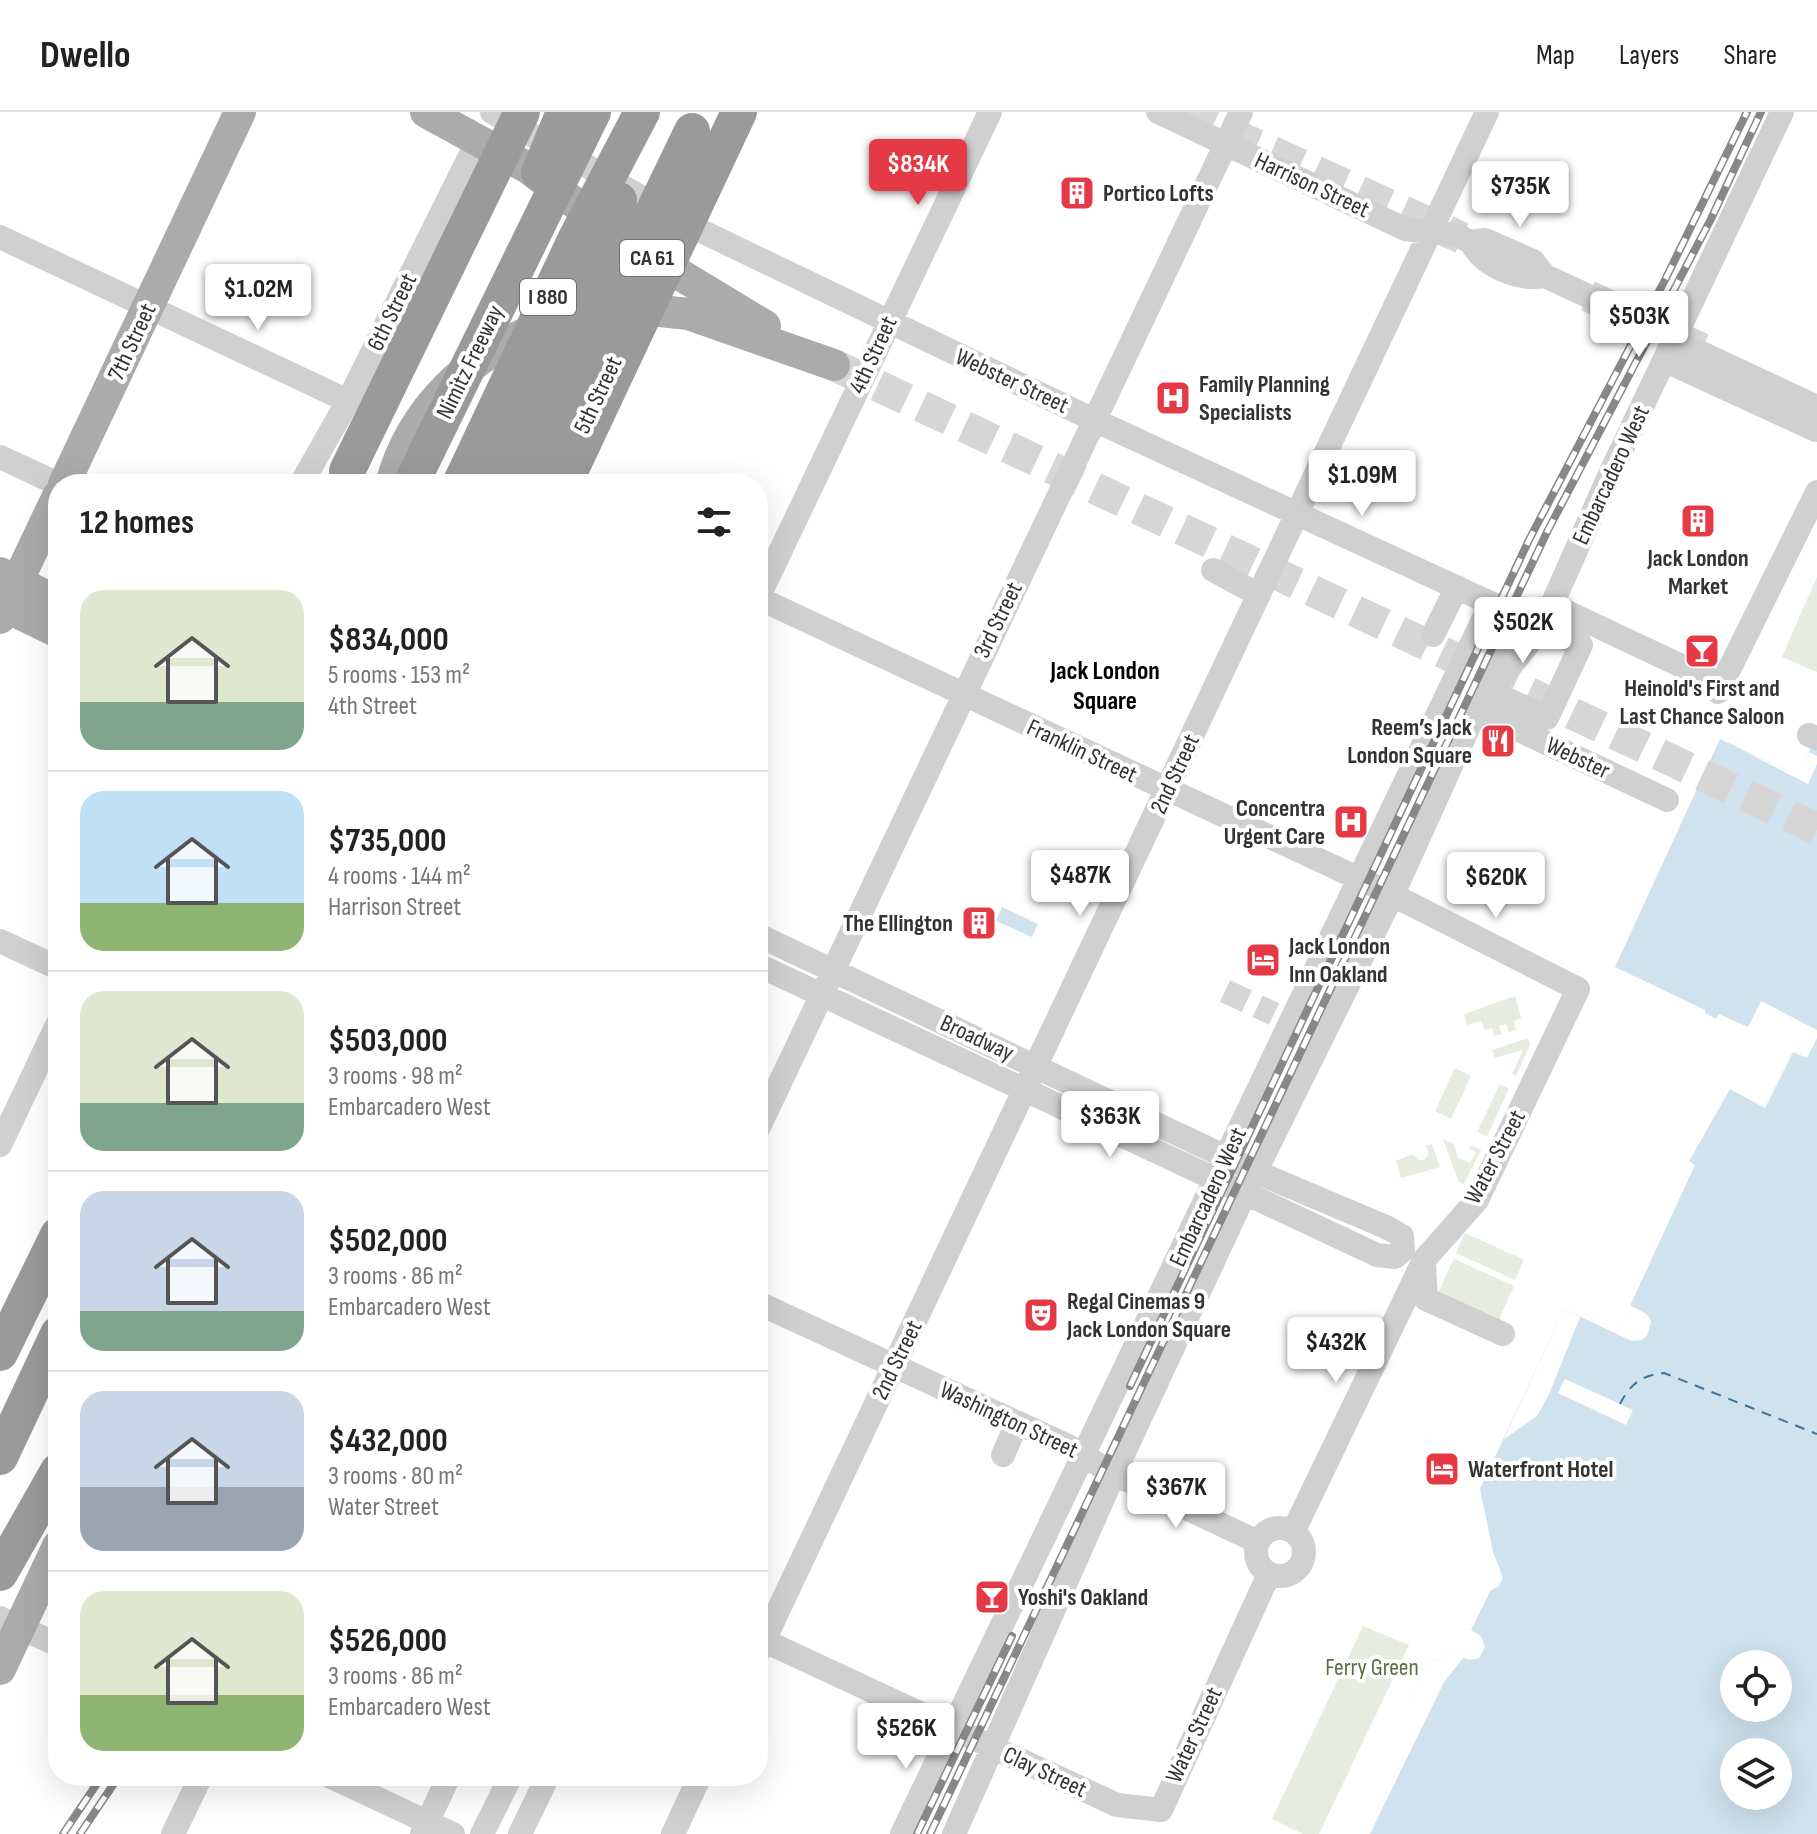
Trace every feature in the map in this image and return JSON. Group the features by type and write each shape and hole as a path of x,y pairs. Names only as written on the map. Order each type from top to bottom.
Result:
{"highway":[{"path":"346,474 522,112"},
{"path":"427,451 564,112"},
{"name":"Nimitz Freeway","path":"416,474 593,112"},
{"name":"Nimitz Freeway","path":"465,474 576,238 642,112"},
{"path":"498,474 598,251 654,112"},
{"path":"566,474 739,112"},
{"path":"535,474 616,289 699,118"},
{"path":"0,1317 48,1242"},
{"path":"0,1353 48,1255"},
{"path":"0,1457 48,1355"},
{"path":"0,1573 48,1489"}],"main road":[{"name":"7th Street","path":"66,474 149,307 240,112"},
{"name":"Webster Street","path":"395,474 418,423 438,395 462,370 527,332 586,312 626,307 688,314 834,365 628,243 528,168 485,125 426,112"},
{"path":"4,597 48,515"},
{"path":"4,597 48,601"},
{"path":"4,597 48,626"},
{"path":"0,1669 10,1622 48,1562"}],"street":[{"path":"689,224 729,112"},
{"path":"689,224 753,112"},
{"name":"4th Street","path":"768,577 990,112"},
{"name":"Harrison Street","path":"1158,112 1405,229 1456,235 1471,242 1485,240 1533,261 1545,276 1616,309"},
{"name":"3rd Street","path":"768,1093 821,995 1241,112"},
{"name":"2nd Street","path":"768,1627 1487,112"},
{"name":"Embarcadero West","path":"954,1834 1114,1474 1255,1170 1488,701 1542,627 1782,112"},
{"name":"Webster Street","path":"485,125 1094,420 1542,627 1586,634"},
{"name":"6th Street","path":"307,474 348,401 485,125"},
{"path":"0,237 348,401"},
{"name":"5th Street","path":"565,474 624,340 631,335 645,345 584,474"},
{"path":"1669,350 1817,424"},
{"path":"2,459 48,478"},
{"path":"1567,612 1586,634 1720,689 1817,492"},
{"path":"1213,570 1259,595"},
{"path":"1433,635 1457,587"},
{"name":"Franklin Street","path":"768,603 1393,894 1578,989"},
{"name":"Embarcadero West","path":"902,1834 1216,1182 1283,1018 1360,879 1491,603"},
{"name":"Embarcadero West","path":"1488,701 1496,664 1519,616"},
{"path":"1542,728 1586,634"},
{"name":"Webster","path":"1488,701 1542,728 1667,800"},
{"name":"Broadway","path":"768,940 1227,1157 1386,1227 1402,1236 1413,1255 1377,1255 768,970"},
{"path":"0,941 48,963"},
{"name":"Water Street","path":"1293,1532 1413,1255 1477,1200 1578,989"},
{"path":"0,1145 48,1044"},
{"path":"1413,1255 1426,1299 1503,1334"},
{"name":"Washington Street","path":"768,1308 1086,1455 1114,1474 1258,1542"},
{"path":"1003,1455 1017,1423"},
{"path":"1273,1529 1293,1532 1305,1551 1301,1566 1283,1577 1269,1574 1256,1557 1258,1542 1273,1529"},
{"name":"Water Street","path":"1161,1810 1269,1574"},
{"path":"10,1622 48,1640"},
{"name":"Clay Street","path":"768,1648 1117,1805 1161,1810"},
{"path":"173,1834 196,1786"},
{"path":"347,1786 425,1828 453,1834"},
{"path":"425,1828 444,1786"},
{"path":"482,1834 506,1786"},
{"path":"520,1834 543,1786"},
{"path":"673,1834 695,1786"}],"green space":[{"path":"1817,577 1817,672 1782,657"},
{"path":"1515,996 1521,1018 1514,1021 1516,1030 1509,1032 1506,1024 1499,1026 1502,1034 1494,1036 1492,1028 1485,1030 1481,1021 1467,1025 1464,1014"},
{"path":"1528,1038 1530,1045 1516,1076 1512,1074 1523,1050 1495,1058 1492,1050"},
{"path":"1455,1068 1471,1076 1451,1119 1435,1111"},
{"path":"1500,1084 1509,1089 1487,1136 1477,1132"},
{"path":"1443,1139 1454,1144 1458,1158 1470,1163 1476,1152 1469,1149 1471,1145 1481,1150 1464,1184 1459,1182"},
{"path":"1432,1144 1440,1167 1401,1178 1396,1161 1413,1154 1418,1160 1424,1160 1429,1154 1426,1146"},
{"path":"1465,1233 1524,1260 1515,1280 1456,1253"},
{"path":"1454,1259 1514,1286 1497,1324 1436,1296"},
{"name":"Ferry Green","path":"1363,1626 1409,1645 1319,1834 1303,1834 1272,1819"}],"water":[{"path":"1817,735 1817,1030 1761,1001 1748,1027 1719,1014 1716,1019 1705,1010 1615,967 1720,739 1798,775"},
{"path":"1002,907 1038,924 1032,937 996,921"},
{"path":"1817,1038 1817,1834 1346,1834 1429,1657 1437,1661 1451,1652 1470,1660 1479,1658 1485,1647 1481,1636 1471,1630 1491,1590 1498,1587 1503,1578 1493,1552 1480,1489 1564,1309 1617,1334 1695,1165 1689,1161 1730,1089 1765,1108 1793,1052 1807,1058"}],"pier":[{"path":"1736,747 1798,775 1809,752 1817,756 1817,764 1808,784"},
{"path":"1630,1305 1648,1315 1651,1322 1647,1336 1641,1340 1632,1341 1617,1334"},
{"path":"1564,1309 1580,1317 1549,1394 1537,1416 1504,1439"},
{"path":"1565,1379 1633,1410 1626,1425 1558,1393"},
{"path":"1451,1652 1464,1657 1444,1682 1370,1834 1345,1834 1429,1657 1437,1661"},
{"path":"1205,1814 1245,1834 1195,1834"}],"ferry route":[{"path":"1620,1404 1638,1382 1664,1373 1817,1434"}],"tunnel":[{"path":"1184,112 1462,238"},
{"path":"1588,296 1702,349"},
{"path":"834,365 1817,829"},
{"path":"1225,991 1274,1014"}],"railway":[{"path":"1130,1386 1530,538 1665,280 1747,112"},
{"path":"930,1834 1548,530 1711,219 1761,112"},
{"path":"917,1834 1012,1636"},
{"path":"63,1834 95,1786"},
{"path":"80,1834 112,1786"}],"place":[{"name":"Portico Lofts","path":"1077,193"},
{"name":"Family Planning Specialists","path":"1173,398"},
{"name":"Jack London Market","path":"1698,521"},
{"name":"Heinold's First and Last Chance Saloon","path":"1702,651"},
{"name":"Reem’s Jack London Square","path":"1498,741"},
{"name":"Concentra Urgent Care","path":"1351,822"},
{"name":"The Ellington","path":"979,923"},
{"name":"Jack London Inn Oakland","path":"1263,960"},
{"name":"Regal Cinemas 9 Jack London Square","path":"1041,1315"},
{"name":"Waterfront Hotel","path":"1442,1469"},
{"name":"Yoshi's Oakland","path":"992,1597"}],"district":[{"name":"Jack London Square","path":"1105,686"}]}
